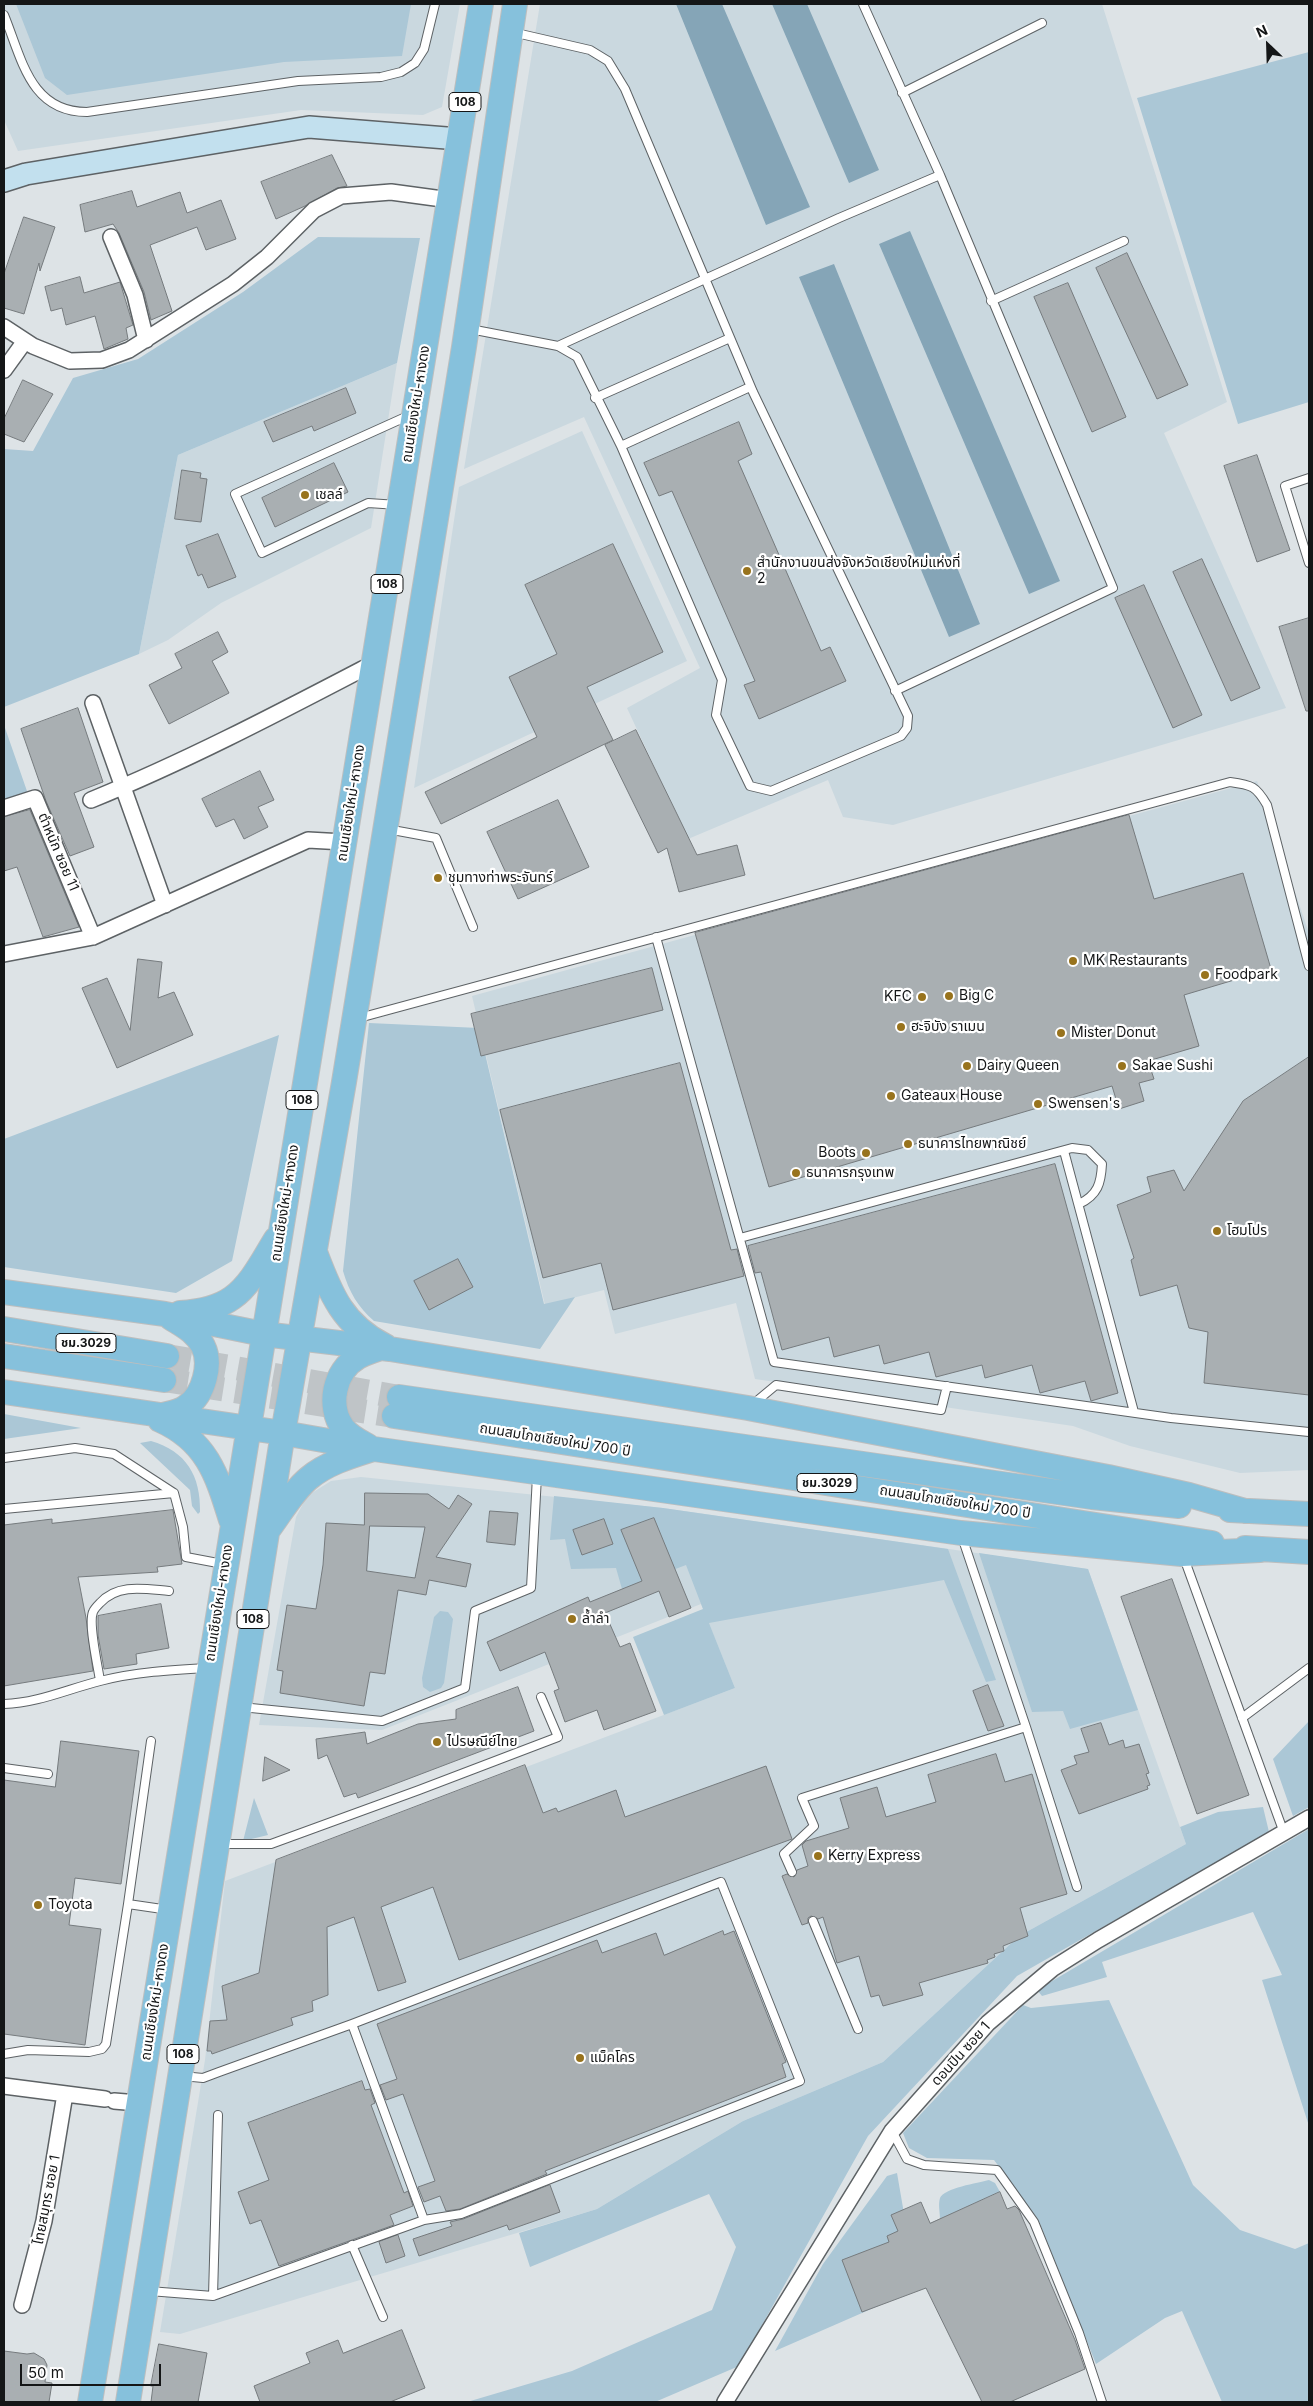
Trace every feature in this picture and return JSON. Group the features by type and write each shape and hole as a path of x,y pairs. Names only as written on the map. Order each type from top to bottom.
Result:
{"main road":[{"name":"ถนนเชียงใหม่-หางดง","path":"90,2402 225,1564 481,4"},
{"name":"108","path":"128,2402 282,1433 354,1020 467,329 515,4"},
{"path":"451,189 460,186 468,189 479,188 488,184"},
{"path":"165,1314 197,1311 232,1298 246,1283 281,1231"},
{"path":"315,1250 325,1278 342,1312 363,1333 385,1349"},
{"path":"4,1292 165,1314 263,1334 385,1349 748,1408 1108,1477 1189,1495 1245,1511"},
{"path":"151,1414 175,1412 187,1406 196,1397 203,1382 207,1364 203,1346 191,1330 165,1314"},
{"name":"ชม.3029","path":"4,1329 167,1356"},
{"path":"374,1449 353,1438 344,1429 336,1416 334,1404 337,1386 344,1370 358,1357 385,1349"},
{"name":"ชม.3029","path":"4,1356 164,1380"},
{"path":"4,1392 282,1433 374,1449 961,1533 1182,1554 1260,1550"},
{"name":"ถนนสมโภชเชียงใหม่ 700 ปี","path":"1309,1514 1245,1511 1092,1497 396,1406 1260,1550 1309,1552"},
{"path":"151,1414 174,1426 187,1436 210,1461 221,1486 232,1524"},
{"path":"267,1531 307,1479 319,1470 343,1459 374,1449"}],"street":[{"path":"5,179 309,127 459,139"},
{"path":"4,327 33,346 70,361 102,360 129,350 233,284 267,257 314,210 341,196 451,189"},
{"path":"111,237 135,295 146,340"},
{"path":"4,370 25,341"},
{"path":"91,800 230,739 374,663"},
{"path":"93,703 165,905"},
{"name":"ตำหนัก ซอย 11","path":"4,808 35,798 93,937"},
{"path":"4,954 93,937 308,840 344,842"},
{"name":"ดอนปิน ซอย 1","path":"725,2402 892,2131 988,2023 1052,1969 1098,1940 1309,1818"},
{"path":"4,2086 138,2103"},
{"name":"ไทยสมุทร ซอย 1","path":"22,2305 44,2221 65,2094"}],"lane":[{"path":"4,15 32,85 46,100 57,107 71,112 87,112 298,81 381,77 401,72 415,63 424,49 435,4"},
{"path":"862,4 940,176 1113,588 896,691"},
{"path":"902,93 1042,23"},
{"path":"467,329 558,346 577,357 595,398 620,446 722,680 716,715 750,786 771,791 901,736 907,728 908,716 750,387 625,90 608,60 590,50 510,32"},
{"path":"558,346 822,226 940,176"},
{"path":"991,301 1124,241"},
{"path":"595,398 730,338"},
{"path":"620,446 750,387"},
{"path":"400,505 368,503 262,553 235,494 415,413"},
{"path":"1309,478 1285,486 1309,563"},
{"path":"354,1020 1230,782 1247,784 1257,789 1267,805 1309,966"},
{"path":"385,829 436,838 473,927"},
{"path":"656,937 774,1362 1134,1412 1309,1432"},
{"path":"740,1238 1072,1148 1088,1150 1102,1164 1100,1184 1088,1200 1079,1204"},
{"path":"1064,1151 1134,1412"},
{"path":"748,1408 776,1385 941,1410 947,1386"},
{"path":"4,1458 75,1448 114,1454 174,1493 183,1528 186,1557 225,1564"},
{"path":"238,1706 382,1721 464,1688 475,1611 531,1588 537,1472"},
{"path":"4,1509 174,1493"},
{"path":"961,1533 1077,1887"},
{"path":"1182,1554 1284,1833"},
{"path":"100,1681 92,1624 93,1611 103,1599 116,1591 134,1589 170,1591"},
{"path":"4,1704 50,1697 100,1681 144,1672 209,1667"},
{"path":"1242,1718 1309,1668"},
{"path":"217,1844 270,1844 420,1790 558,1737 542,1698"},
{"path":"792,1872 784,1854 814,1826 802,1798 1026,1727"},
{"path":"4,2054 28,2050 89,2052 102,2049 106,2044 151,1742"},
{"path":"4,1768 48,1774"},
{"path":"146,2290 213,2296 424,2220 461,2214 800,2081 722,1882 352,2024 203,2078 180,2076"},
{"path":"128,1904 170,1910"},
{"path":"813,1921 858,2029"},
{"path":"352,2024 424,2220"},
{"path":"213,2296 218,2116"},
{"path":"892,2131 907,2159 924,2165 997,2170 1034,2222 1079,2333 1102,2402"},
{"path":"352,2245 383,2317"}],"shaded area":[{"path":"4,4 460,4 442,107 423,115 301,110 18,151 4,120"},
{"path":"16,4 411,4 402,56 284,62 67,95 45,78"},
{"path":"540,4 1102,4 1227,402 1164,433 1286,708 893,825 843,817 828,780 688,839 627,708 700,668 584,417 464,469"},
{"path":"676,4 722,4 810,207 766,225"},
{"path":"772,4 807,4 879,170 849,183"},
{"path":"1309,52 1309,402 1238,424 1137,98"},
{"path":"910,231 1060,581 1029,594 879,244"},
{"path":"318,237 420,238 397,363 178,455 139,654 4,707 4,449 33,451 73,378 138,359 243,292"},
{"path":"834,264 980,624 949,637 799,277"},
{"path":"397,363 371,528 221,603 168,640 139,654 178,455"},
{"path":"582,431 687,661 414,788 459,487"},
{"path":"4,725 28,794 4,801"},
{"path":"1257,781 1309,933 1309,1470 1240,1473 1130,1446 1073,1426 755,1379 736,1303 615,1334 604,1290 545,1305 472,996"},
{"path":"369,1023 479,1028 544,1304 575,1297 540,1349 374,1321 359,1305 351,1292 343,1271"},
{"path":"279,1035 232,1261 176,1293 4,1267 4,1139"},
{"path":"4,1414 81,1428 4,1439"},
{"path":"151,1441 174,1451 189,1467 198,1487 200,1512 198,1514 192,1506 190,1490 140,1443"},
{"path":"361,1477 663,1508 1088,1569 1186,1844 1019,1936 883,2062 743,2121 597,2209 180,2334 160,2332 205,2060 225,1881 735,1688 701,1604 382,1730 259,1725 296,1517 307,1496 331,1481"},
{"path":"554,1496 663,1508 948,1549 996,1680 986,1682 944,1580 709,1623 735,1688 664,1715 633,1637 703,1609 686,1565 622,1589 616,1568 571,1569 565,1539 550,1540"},
{"path":"979,1553 1088,1569 1138,1710 1070,1729 1063,1711 1032,1712"},
{"path":"440,1611 448,1612 453,1619 444,1683 441,1688 430,1692 423,1687 422,1678 434,1617"},
{"path":"1309,1721 1309,1807 1293,1816 1273,1759"},
{"path":"254,1798 268,1835 243,1841"},
{"path":"1263,1807 1269,1832 1017,1976 868,2136 739,2366 655,2402 467,2402 572,2371 712,2310 736,2247 709,2194 530,2267 519,2233 597,2209 743,2121 883,2062 1019,1936 1186,1844 1180,1827 1218,1812"},
{"path":"1309,1829 1309,2126 1262,1980 1282,1975 1253,1912 1102,1962 1107,1977 1042,1996 1037,1990"},
{"path":"1109,2000 1193,2185 1240,2230 1295,2249 1309,2243 1309,2402 1222,2402 1182,2311 1165,2318 1096,2364 1038,2219 994,2160 927,2158 909,2148 903,2133 1023,2005 1031,2008"},
{"path":"897,2173 917,2289 775,2351 823,2264 887,2176"},
{"path":"989,2180 995,2183 1000,2192 940,2219 939,2200 943,2194 970,2184"}],"building":[{"path":"332,155 347,186 337,188 305,206 276,219 261,182"},
{"path":"132,191 137,207 180,192 187,213 221,200 236,239 206,250 197,227 150,245 172,311 151,320 144,292 119,233 113,224 85,232 80,205"},
{"path":"24,217 55,227 40,271 39,263 24,314 4,308 4,274"},
{"path":"1127,253 1188,385 1157,399 1096,268"},
{"path":"80,277 84,293 120,282 133,325 126,328 128,339 104,349 95,316 66,325 62,308 51,311 45,287"},
{"path":"1068,283 1126,417 1092,432 1034,297"},
{"path":"23,380 53,394 24,442 4,434 4,419"},
{"path":"346,388 356,413 314,431 312,426 273,442 264,422"},
{"name":"สำนักงานขนส่งจังหวัดเชียงใหม่แห่งที่ 2","path":"739,422 752,454 738,461 821,651 830,647 846,681 759,719 744,685 755,681 672,491 659,496 644,463"},
{"path":"1257,455 1290,550 1257,562 1224,466"},
{"name":"เชลล์","path":"334,463 348,492 275,527 262,498"},
{"path":"182,470 201,473 200,478 207,479 201,522 175,519"},
{"path":"218,534 236,577 208,588 202,574 198,576 186,546"},
{"path":"613,544 663,652 587,687 613,740 441,824 425,792 537,737 509,677 557,654 525,585"},
{"path":"1202,559 1260,688 1231,701 1173,572"},
{"path":"1144,585 1202,715 1173,728 1115,598"},
{"path":"1309,618 1309,711 1306,711 1279,627"},
{"path":"218,632 228,652 212,661 229,693 169,724 149,685 182,668 175,654"},
{"path":"78,708 103,782 74,793 94,847 70,856 46,801 21,729"},
{"path":"636,730 697,855 737,845 745,875 679,892 667,848 658,853 605,745"},
{"path":"260,771 274,800 258,807 268,827 244,839 234,819 216,827 202,799"},
{"path":"558,800 589,867 518,899 487,832"},
{"path":"30,810 79,927 43,937 17,867 4,871 4,817"},
{"name":"Big C","path":"1129,815 1154,899 1243,873 1271,969 1184,995 1199,1046 1148,1061 1154,1079 1139,1083 1144,1101 1119,1109 1112,1086 769,1187 695,933"},
{"path":"138,959 162,962 158,998 174,992 193,1035 117,1068 82,988 107,978 130,1030"},
{"path":"652,968 663,1010 481,1056 471,1014"},
{"name":"โฮมโปร","path":"1309,1057 1309,1395 1204,1383 1208,1332 1189,1328 1177,1285 1140,1296 1131,1260 1134,1258 1117,1205 1151,1192 1147,1177 1174,1170 1184,1191 1243,1101"},
{"path":"680,1063 731,1250 737,1249 744,1276 613,1310 601,1263 543,1278 500,1110"},
{"path":"1055,1164 1118,1393 1091,1401 1085,1381 1040,1393 1032,1365 985,1378 982,1365 936,1377 929,1352 884,1364 879,1345 834,1357 829,1337 782,1350 761,1272 755,1273 748,1246"},
{"path":"458,1259 473,1287 429,1310 414,1281"},
{"path":"365,1493 428,1494 449,1509 458,1495 472,1504 436,1557 471,1564 466,1587 429,1580 426,1595 398,1590 385,1674 370,1672 364,1706 280,1693 283,1671 277,1670 287,1605 316,1609 323,1565 326,1523 364,1525","holes":["370,1526 425,1527 415,1578 367,1571"]},
{"path":"173,1510 182,1564 157,1567 158,1572 78,1577 93,1671 4,1686 4,1525 52,1519 52,1523"},
{"path":"490,1511 518,1513 515,1545 487,1542"},
{"path":"654,1518 691,1608 669,1617 659,1591 605,1613 620,1647 630,1643 656,1711 604,1730 597,1710 565,1722 554,1691 559,1689 545,1652 500,1671 487,1642 588,1597 590,1602 642,1581 621,1530"},
{"path":"604,1519 613,1544 582,1555 573,1530"},
{"path":"1172,1579 1249,1795 1197,1814 1121,1597"},
{"path":"161,1604 169,1648 136,1654 137,1664 104,1669 98,1635 98,1616"},
{"path":"988,1685 1004,1726 988,1731 973,1691"},
{"name":"ไปรษณีย์ไทย","path":"518,1687 534,1731 358,1798 356,1793 344,1797 327,1755 318,1759 316,1739 365,1732 367,1744 418,1724 456,1719 456,1710"},
{"path":"1101,1723 1109,1745 1123,1740 1125,1748 1139,1744 1149,1773 1146,1774 1150,1785 1147,1786 1148,1789 1079,1814 1061,1770 1077,1764 1074,1756 1089,1752 1081,1729"},
{"name":"Toyota","path":"61,1741 139,1751 121,1884 75,1878 69,1925 101,1929 85,2045 4,2034 4,1780 55,1787"},
{"path":"996,1754 1005,1782 1032,1774 1067,1894 1020,1908 1028,1936 1003,1946 1004,1951 994,1954 995,1957 987,1960 988,1963 919,1983 923,1995 883,2006 879,1995 871,1997 859,1956 837,1963 823,1917 818,1919 811,1916 808,1918 808,1923 802,1925 782,1876 787,1874 794,1877 797,1870 808,1866 802,1845 806,1841 849,1828 840,1798 877,1787 886,1817 936,1802 928,1775"},
{"path":"265,1757 290,1770 263,1781"},
{"path":"525,1765 543,1813 556,1808 558,1812 616,1790 625,1817 766,1766 792,1839 459,1960 433,1887 381,1907 406,1982 378,1991 354,1917 327,1927 328,1995 312,2001 313,2011 291,2018 293,2025 212,2054 211,2051 207,2051 210,2021 227,2020 222,1986 259,1973 276,1860"},
{"name":"แม็คโคร","path":"723,1931 724,1935 734,1931 786,2062 782,2064 786,2077 545,2171 547,2174 460,2209 446,2211 440,2196 424,2202 418,2187 435,2181 403,2094 386,2100 380,2085 397,2079 377,2024 597,1940 602,1953 656,1933 664,1955"},
{"path":"362,2081 365,2090 370,2089 375,2103 371,2105 404,2193 408,2191 413,2206 390,2215 394,2225 279,2266 261,2220 250,2224 238,2192 269,2180 248,2123"},
{"path":"550,2185 560,2212 509,2230 507,2225 419,2256 413,2239 452,2226 450,2222 463,2219"},
{"path":"1000,2192 1007,2209 1015,2206 1019,2210 1075,2340 1085,2369 1010,2402 982,2402 926,2288 862,2312 842,2260 889,2242 887,2236 898,2231 891,2215 921,2202 930,2223"},
{"path":"398,2235 405,2256 386,2263 379,2242"},
{"path":"402,2330 425,2388 390,2402 260,2402 254,2386 310,2363 306,2353 338,2340 343,2353"},
{"path":"159,2344 207,2353 198,2402 151,2402 153,2386 151,2386"},
{"path":"4,2351 34,2353 44,2359 47,2365 45,2382 52,2383 49,2402 4,2402"}],"tunnel":[{"path":"167,1356 399,1397"},
{"path":"164,1380 394,1416"}],"place":[{"name":"เชลล์","path":"305,495"},
{"name":"สำนักงานขนส่งจังหวัดเชียงใหม่แห่งที่ 2","path":"747,571"},
{"name":"ชุมทางท่าพระจันทร์","path":"438,878"},
{"name":"MK Restaurants","path":"1073,961"},
{"name":"Foodpark","path":"1205,975"},
{"name":"Big C","path":"949,996"},
{"name":"KFC","path":"922,997"},
{"name":"ฮะจิบัง ราเมน","path":"901,1027"},
{"name":"Mister Donut","path":"1061,1033"},
{"name":"Dairy Queen","path":"967,1066"},
{"name":"Sakae Sushi","path":"1122,1066"},
{"name":"Gateaux House","path":"891,1096"},
{"name":"Swensen's","path":"1038,1104"},
{"name":"ธนาคารไทยพาณิชย์","path":"908,1144"},
{"name":"Boots","path":"866,1153"},
{"name":"ธนาคารกรุงเทพ","path":"796,1173"},
{"name":"โฮมโปร","path":"1217,1231"},
{"name":"ล้ำลำ","path":"572,1619"},
{"name":"ไปรษณีย์ไทย","path":"437,1742"},
{"name":"Kerry Express","path":"818,1856"},
{"name":"Toyota","path":"38,1905"},
{"name":"แม็คโคร","path":"580,2058"}]}
